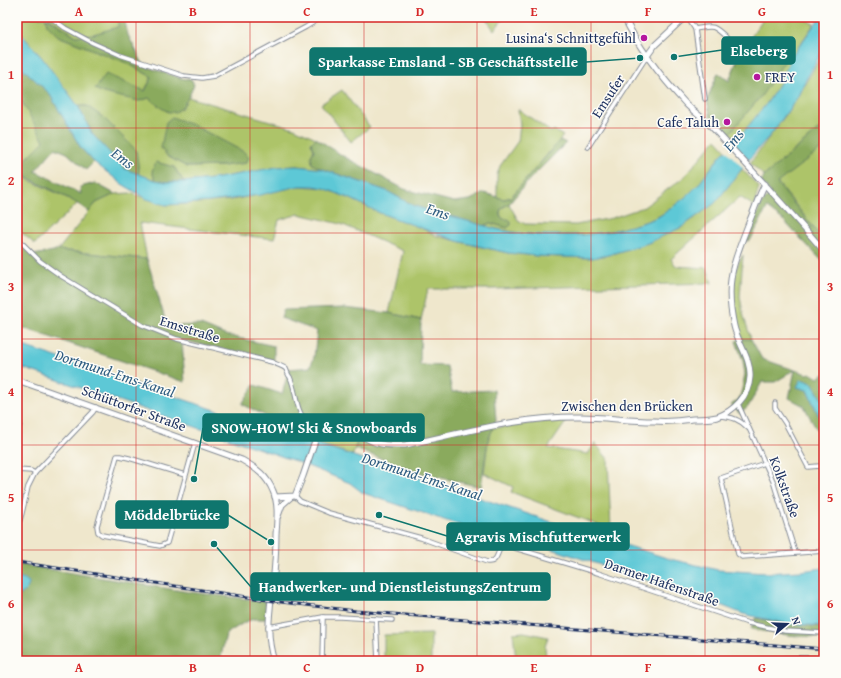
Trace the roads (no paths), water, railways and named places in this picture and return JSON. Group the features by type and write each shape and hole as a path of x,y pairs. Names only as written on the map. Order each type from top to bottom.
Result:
{"street":[{"path":"50,17 65,28 120,55 184,76 202,78 214,76 322,17"},
{"path":"624,17 647,56 663,78 686,104 765,184 824,251"},
{"path":"647,56 655,45 684,18 695,29 705,99"},
{"path":"695,29 712,26 716,27 726,37"},
{"name":"Emsufer","path":"588,147 647,56"},
{"name":"Zwischen den Brücken","path":"318,431 324,425 333,423 338,424 370,441 395,446 508,423 581,417 670,421 719,416 727,413 738,404 750,379 750,367 747,356 735,328 732,314 730,285 734,263 765,184"},
{"name":"Emsstraße","path":"17,238 40,260 61,276 142,325 177,340 272,362 286,369 293,384 297,406 302,416 318,431"},
{"name":"Schüttorfer Straße","path":"17,380 242,460 256,468 267,480 275,497 277,517 268,627 269,643 274,661"},
{"path":"775,403 775,408 808,467 819,466 824,476"},
{"name":"Kolkstraße","path":"738,404 773,481 795,552"},
{"path":"17,523 20,520 28,487 35,473 96,407"},
{"name":"Kolkstraße","path":"719,416 734,418 741,421 750,430"},
{"path":"17,419 19,420 20,424 17,431"},
{"path":"277,517 282,505 293,496 303,476 318,431"},
{"path":"185,475 117,456 97,526 98,532 102,535 160,546 165,545 195,443"},
{"path":"765,463 721,478 738,554 742,557 824,550"},
{"path":"17,470 31,471 35,473"},
{"path":"275,497 293,496"},
{"name":"Darmer Hafenstraße","path":"293,496 329,513 421,538 487,562 495,561 501,546 504,545 540,554 748,624 785,631 824,634"},
{"path":"268,627 323,617 392,620"},
{"path":"322,661 323,617"},
{"path":"376,620 378,661"},
{"path":"769,661 790,657 824,659"}],"water":[{"path":"820,17 824,17 824,48 797,98 772,133 715,203 682,227 648,243 608,255 592,258 537,256 508,253 457,241 380,213 324,188 314,186 299,186 260,195 209,202 166,205 147,199 122,184 94,162 81,148 49,93 17,63 17,29 43,59 78,106 92,134 125,169 155,180 166,182 184,182 213,179 277,167 297,166 322,169 387,191 414,206 496,229 516,233 541,235 583,235 612,231 658,217 688,195 698,185 722,154 737,140 767,103 782,80 790,59"},
{"path":"17,344 564,526 670,559 718,570 766,573 824,568 824,626 789,624 743,614 713,602 537,544 480,532 363,493 350,483 298,462 17,366"},
{"path":"801,379 812,383 824,403 824,424 807,390 797,387"},
{"path":"17,578 29,582 25,591 17,596"}],"railway":[{"path":"17,562 281,602 356,611 824,649"}],"place":[{"name":"Lusina‘s Schnittgefühl","path":"644,38"},
{"name":"Elseberg","path":"674,57"},
{"name":"Sparkasse Emsland - SB Geschäftsstelle","path":"640,58"},
{"name":"FREY","path":"757,77"},
{"name":"Cafe Taluh","path":"727,122"},
{"name":"SNOW-HOW! Ski & Snowboards","path":"194,479"},
{"name":"Agravis Mischfutterwerk","path":"379,515"},
{"name":"Möddelbrücke","path":"271,542"},
{"name":"Handwerker- und DienstleistungsZentrum","path":"214,544"}],"water label":[{"name":"Ems","path":"733,140"},
{"name":"Ems","path":"123,158"},
{"name":"Ems","path":"438,211"},
{"name":"Dortmund-Ems-Kanal","path":"115,373"},
{"name":"Dortmund-Ems-Kanal","path":"422,476"}]}
